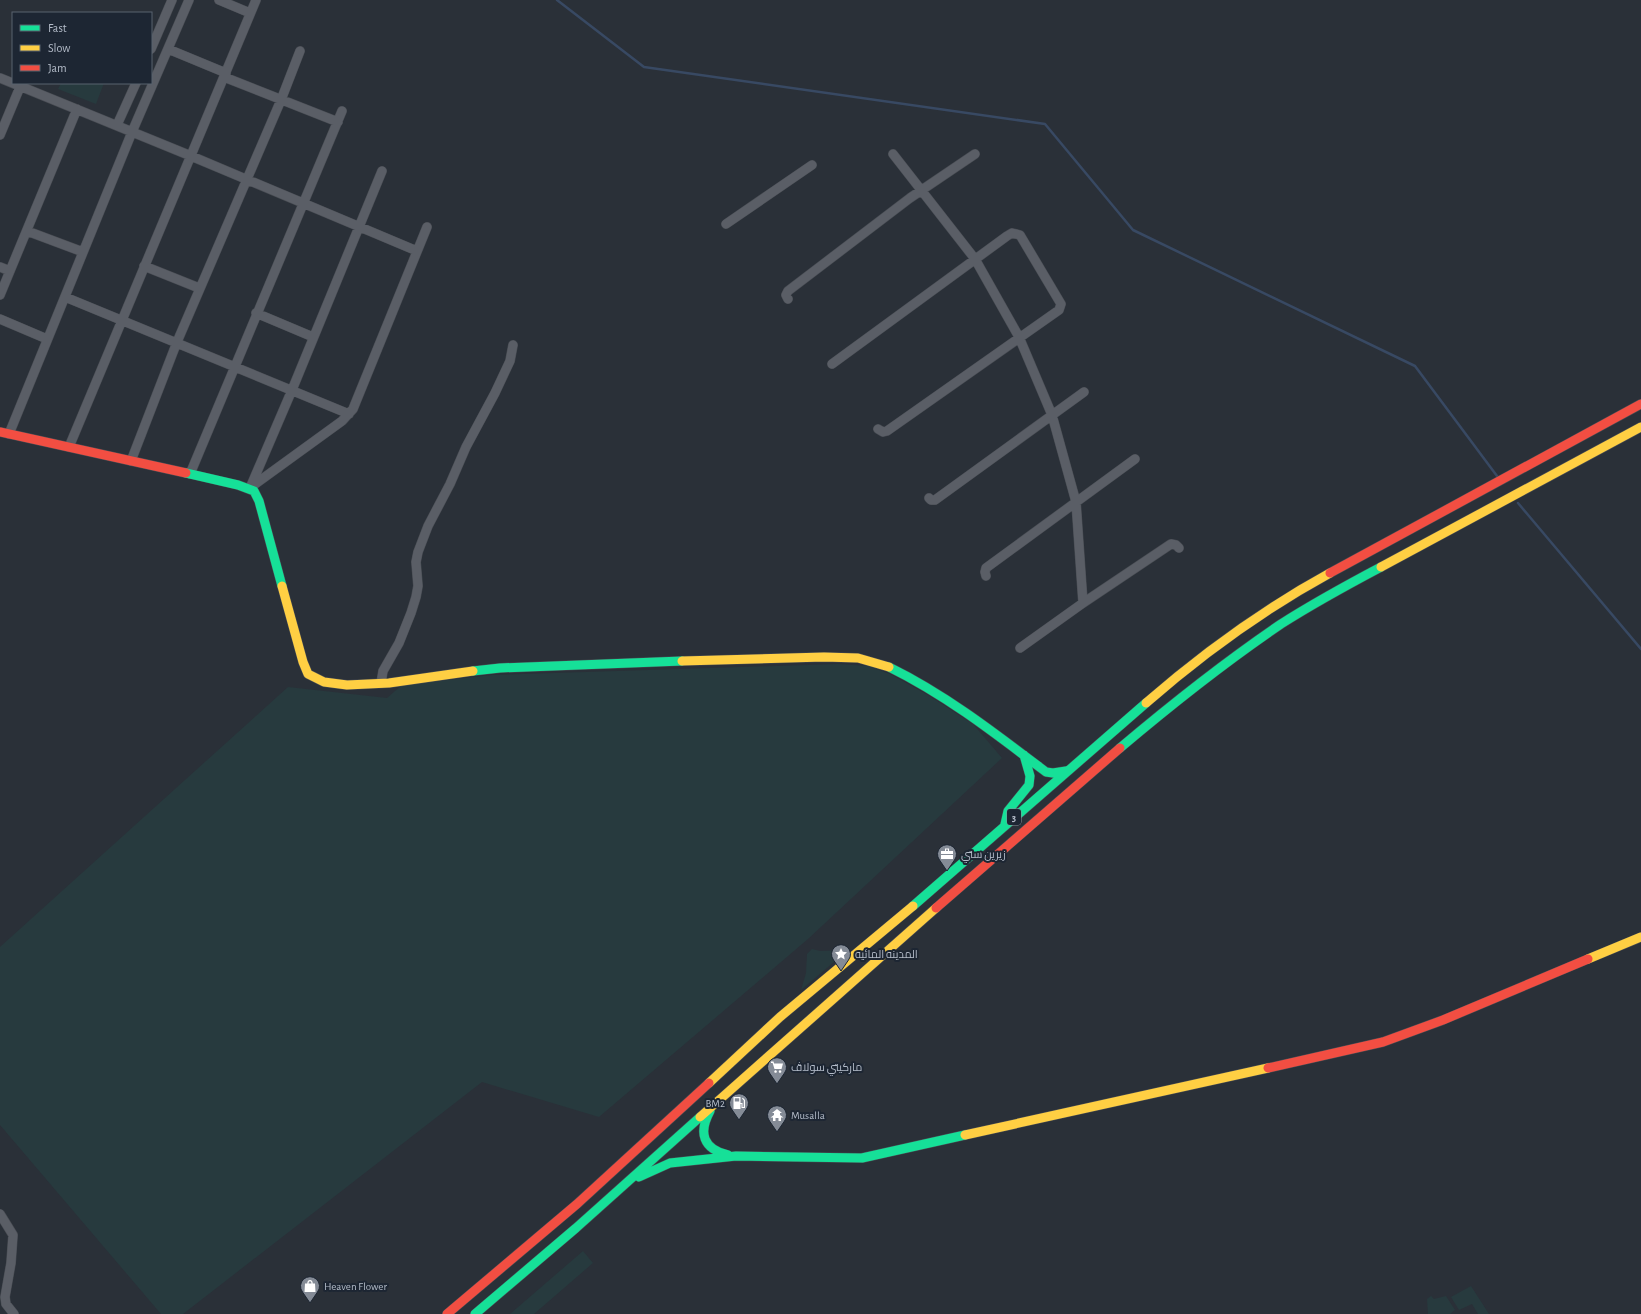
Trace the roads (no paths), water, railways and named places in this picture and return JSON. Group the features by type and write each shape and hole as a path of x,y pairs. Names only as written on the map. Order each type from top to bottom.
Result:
{"main road":[{"name":"3","path":"475,1314 624,1186 714,1104 896,920 1173,679 1246,626 1301,589 1641,404"},
{"name":"3","path":"448,1314 576,1204 654,1131 823,994 1104,762 1184,693 1286,620 1327,596 1641,427"},
{"path":"5,433 250,488 256,492 303,662 308,674 330,683 381,683 500,668 630,662 824,657 858,658 885,665 916,680 971,716 1046,772 1053,773 1066,771"},
{"path":"1005,824 1008,811 1029,785 1030,776 1024,755"},
{"path":"714,1104 705,1118 703,1136 713,1151 722,1155 862,1158 1383,1042 1443,1020 1641,937"},
{"path":"624,1186 653,1170 670,1163 736,1156"},
{"path":"496,1272 509,1286"}],"street":[{"path":"152,47 172,0"},
{"path":"5,433 65,297 132,132 189,0"},
{"path":"219,0 250,13"},
{"path":"69,447 256,0"},
{"path":"168,49 281,100 338,122"},
{"path":"130,461 199,288 247,180 300,51"},
{"path":"0,78 12,83"},
{"path":"13,84 117,125 417,251"},
{"path":"117,125 136,84"},
{"path":"0,135 20,87"},
{"path":"0,295 77,109"},
{"path":"190,474 256,313 342,111"},
{"path":"893,154 975,259 1020,337 1052,415 1076,502 1083,603"},
{"path":"788,299 786,295 788,291 921,190 975,154"},
{"path":"726,224 812,165"},
{"path":"250,488 382,171"},
{"path":"250,488 349,414 355,404 427,227"},
{"path":"27,231 83,252"},
{"path":"832,364 1012,233 1020,235 1061,304 1059,310 887,431 883,432 878,429"},
{"path":"144,266 199,288"},
{"path":"0,267 10,271"},
{"path":"65,297 122,319 349,414"},
{"path":"256,313 313,337"},
{"path":"0,319 47,339"},
{"path":"381,683 383,671 399,643 416,597 418,586 416,562 428,526 450,484 466,447 498,387 510,361 513,345"},
{"path":"928,498 935,500 1084,392"},
{"path":"986,576 986,568 1135,459"},
{"path":"1020,648 1083,603 1171,544 1176,545 1179,548"},
{"path":"0,1214 13,1235 11,1263 5,1298 6,1304 14,1314"}],"waterway":[{"path":"557,0 644,67 1045,124 1133,230 1415,366 1497,476"},
{"path":"1518,503 1641,649"}],"place":[{"name":"زيرين ستي","path":"947,871"},
{"name":"المدينه المائيه","path":"841,971"},
{"name":"ماركيتي سولاڤ","path":"777,1084"},
{"name":"BM2","path":"739,1120"},
{"name":"Musalla","path":"777,1132"},
{"name":"Heaven Flower","path":"310,1303"}]}
